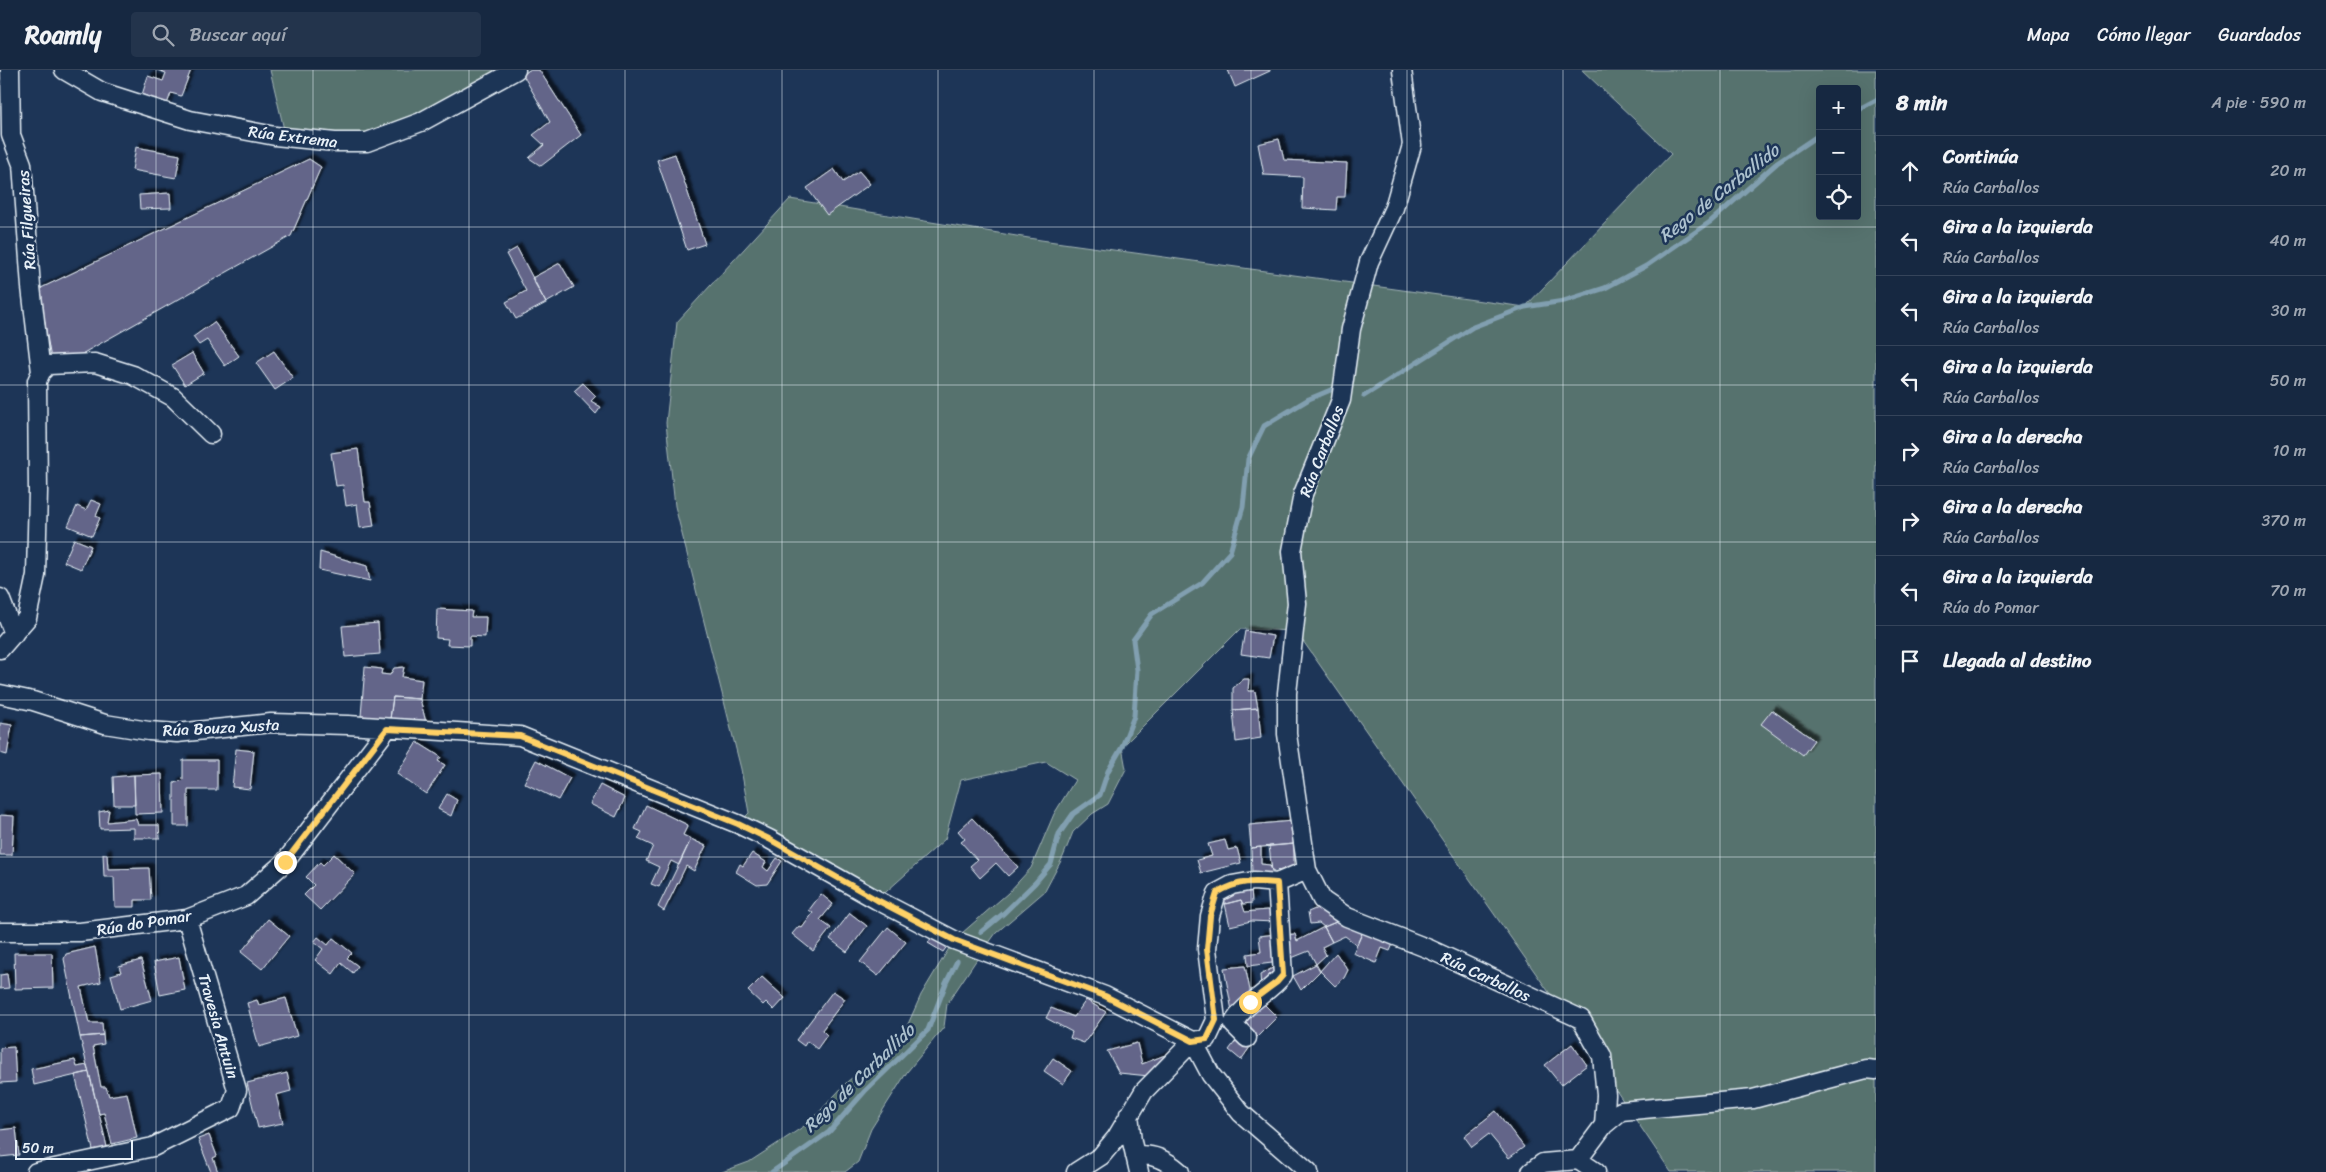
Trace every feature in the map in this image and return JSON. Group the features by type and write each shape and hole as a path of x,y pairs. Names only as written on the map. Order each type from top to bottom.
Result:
{"street":[{"name":"Rúa Filgueiras","path":"0,649 26,618 36,575 38,491 37,381 41,372 31,287 22,164 11,135 10,70"},
{"name":"Rúa Extrema","path":"64,70 102,92 190,120 276,136 335,142 367,142 421,122 516,70"},
{"name":"Rúa Carballos","path":"1402,70 1412,145 1394,208 1369,262 1351,329 1341,400 1303,494 1292,551 1297,603 1287,692 1287,734 1306,870 1322,900 1347,917 1429,949 1581,1019 1602,1056 1606,1095 1604,1125"},
{"path":"41,372 48,365 95,363 133,375 173,397 211,434"},
{"path":"0,598 14,634"},
{"name":"Rúa Bouza Xusta","path":"0,694 105,724 149,731 176,733 271,723 348,725 387,729"},
{"path":"387,729 520,736 738,824 954,940 1105,996 1193,1041 1211,1075 1241,1113 1309,1172"},
{"name":"Rúa do Pomar","path":"0,932 80,932 187,919 246,896 285,862 387,729"},
{"path":"1076,1172 1101,1156 1116,1138 1129,1113 1144,1091 1193,1041 1207,1039 1216,1020 1207,949 1210,916 1217,893 1232,885 1254,881 1277,883 1306,870"},
{"path":"1247,1038 1233,1024 1239,1012 1283,975 1277,883"},
{"name":"Travesia Antuin","path":"36,1172 153,1147 231,1108 237,1090 187,919"},
{"path":"1578,1160 1604,1125 1621,1111 1753,1099 1866,1069 1876,1070"},
{"path":"1129,1113 1137,1164"},
{"path":"1137,1164 1148,1154 1170,1163 1180,1172"},
{"path":"1532,1172 1543,1163 1578,1160 1596,1172"}],"green space":[{"path":"270,70 512,70 430,117 335,142 286,138"},
{"path":"1582,70 1876,70 1876,1172 1671,1172 1574,1028 1296,631 1240,629 1122,747 1126,769 1108,804 1092,814 1073,832 1063,857 1045,891 996,933 975,962 947,1004 944,1027 907,1072 871,1129 858,1162 845,1172 722,1172 749,1162 809,1123 848,1081 900,1042 921,995 954,940 1008,893 1031,868 1054,814 1075,780 1046,762 961,780 945,839 877,900 738,824 749,813 741,769 675,506 666,423 677,322 790,199 1041,240 1525,307 1671,154"}],"building":[{"path":"157,70 191,70 181,96 171,93 166,107 141,98 148,76 163,81 166,73"},
{"path":"529,70 539,70 581,135 541,166 529,158 544,145 533,135 550,122 523,75"},
{"path":"1228,70 1270,70 1270,71 1235,87"},
{"path":"1279,139 1284,160 1347,163 1345,197 1337,197 1336,210 1302,208 1303,177 1264,175 1258,144"},
{"path":"136,147 180,155 176,178 132,170"},
{"path":"675,154 705,244 687,250 657,160"},
{"path":"309,159 321,167 291,236 71,360 51,359 39,289"},
{"path":"834,169 843,182 859,171 870,184 827,215 807,188"},
{"path":"170,193 171,208 140,209 139,195"},
{"path":"517,248 546,303 516,319 506,302 526,291 506,254"},
{"path":"560,263 574,287 546,303 532,278"},
{"path":"214,322 239,356 225,366 207,340 199,345 193,337"},
{"path":"274,351 293,378 275,390 256,363"},
{"path":"192,353 204,373 185,385 172,365"},
{"path":"583,383 596,396 591,401 601,407 596,414 574,391"},
{"path":"358,449 365,502 370,502 374,526 360,528 357,504 346,506 343,485 336,486 331,453"},
{"path":"91,500 101,504 96,516 100,518 92,536 68,526 77,506 86,510"},
{"path":"74,539 91,546 81,569 64,562"},
{"path":"320,552 367,566 370,581 319,570"},
{"path":"437,609 472,611 471,617 486,617 485,637 470,636 470,646 447,645 448,639 436,638"},
{"path":"378,623 380,654 345,657 342,626"},
{"path":"1245,631 1273,636 1269,658 1241,654"},
{"path":"365,667 382,669 381,674 390,675 394,668 404,667 402,677 422,680 420,699 393,697 390,719 361,716"},
{"path":"1244,679 1249,679 1248,691 1255,691 1258,708 1233,710 1233,688"},
{"path":"393,697 420,699 427,726 390,719"},
{"path":"1258,708 1261,738 1236,742 1233,710"},
{"path":"1772,710 1814,740 1803,755 1761,724"},
{"path":"0,723 12,725 7,755 0,753"},
{"path":"417,742 441,757 438,761 445,765 426,794 397,774"},
{"path":"236,749 254,751 250,789 232,787"},
{"path":"183,760 217,760 217,790 188,790 188,826 174,826 174,783 183,780"},
{"path":"536,760 570,778 558,800 524,783"},
{"path":"162,774 163,813 135,814 134,775"},
{"path":"134,775 135,805 114,805 113,777"},
{"path":"600,785 625,798 616,817 590,804"},
{"path":"447,794 457,800 451,816 438,809"},
{"path":"646,805 688,825 683,835 691,839 679,865 671,861 659,887 651,884 659,867 646,861 653,846 638,839 642,832 635,829"},
{"path":"109,810 107,822 136,819 138,825 159,825 160,838 134,838 134,828 100,829 99,812"},
{"path":"0,815 14,816 12,855 0,855"},
{"path":"972,818 1018,867 1008,876 996,863 980,878 970,866 977,860 961,842 965,839 958,831"},
{"path":"1292,821 1294,844 1251,848 1249,825"},
{"path":"691,839 706,846 694,871 686,866 664,911 658,907"},
{"path":"1225,840 1228,850 1237,848 1241,863 1201,873 1197,860 1212,856 1208,844"},
{"path":"1294,844 1294,869 1272,871 1269,846"},
{"path":"1261,847 1261,864 1270,865 1273,874 1252,872 1251,848"},
{"path":"752,853 766,862 763,867 768,871 777,858 782,861 767,884 757,885 736,872 740,864 743,866"},
{"path":"103,854 107,854 108,869 149,868 151,900 135,900 135,907 115,907 114,877 104,877"},
{"path":"334,854 355,874 320,910 304,895 314,885 306,877 320,862 323,865"},
{"path":"1251,887 1252,903 1243,904 1241,900 1225,904 1224,893"},
{"path":"821,894 833,904 820,920 831,928 813,951 792,934 799,926 802,928 813,913 809,910"},
{"path":"1241,900 1245,912 1267,910 1275,912 1274,922 1251,921 1230,926 1225,904"},
{"path":"1320,907 1336,922 1324,927 1319,923 1310,924 1308,912"},
{"path":"850,913 867,926 847,952 830,939"},
{"path":"268,919 289,936 262,969 241,952"},
{"path":"1341,920 1363,931 1357,945 1345,936 1332,942 1324,927"},
{"path":"888,927 906,942 878,976 860,962"},
{"path":"1324,927 1332,942 1322,947 1326,955 1316,964 1309,951 1289,959 1283,935 1295,934 1297,941"},
{"path":"1363,931 1393,944 1390,951 1382,948 1376,963 1353,953"},
{"path":"1276,934 1280,962 1248,966 1247,954 1261,952 1259,936"},
{"path":"933,935 948,945 943,952 928,943"},
{"path":"318,937 328,945 333,938 352,953 347,958 358,966 353,973 341,963 333,974 315,960 323,949 314,942"},
{"path":"95,947 101,982 81,987 89,1023 102,1023 103,1035 80,1037 64,959 66,954"},
{"path":"14,953 52,953 53,988 15,989"},
{"path":"1336,953 1348,970 1344,978 1335,986 1320,971"},
{"path":"179,957 185,990 160,995 154,962"},
{"path":"141,960 152,1000 120,1009 111,975 121,972 119,966"},
{"path":"1316,964 1320,971 1301,990 1293,976"},
{"path":"1278,965 1274,979 1261,987 1260,975"},
{"path":"1245,966 1251,995 1232,1011 1224,968"},
{"path":"7,974 9,988 0,989 0,975"},
{"path":"762,977 785,998 774,1010 766,1002 763,1005 748,991"},
{"path":"833,991 845,999 822,1030 827,1035 817,1049 807,1041 804,1046 796,1040"},
{"path":"286,998 297,1036 259,1047 247,1003 257,1000 259,1005"},
{"path":"1086,1000 1106,1012 1084,1043 1070,1038 1072,1032 1046,1018 1051,1008 1074,1017"},
{"path":"1260,1000 1277,1017 1257,1037 1240,1020"},
{"path":"103,1035 104,1044 93,1046 101,1087 106,1087 109,1096 127,1093 137,1138 112,1144 104,1113 99,1114 80,1037"},
{"path":"1238,1038 1250,1047 1241,1060 1229,1050"},
{"path":"1137,1043 1142,1064 1165,1055 1165,1062 1149,1076 1119,1073 1107,1051"},
{"path":"1572,1044 1587,1065 1561,1085 1545,1065"},
{"path":"14,1047 16,1082 0,1083 0,1048"},
{"path":"1053,1058 1072,1071 1063,1084 1044,1071"},
{"path":"75,1060 77,1067 87,1065 89,1072 34,1085 31,1069"},
{"path":"89,1072 108,1151 94,1154 75,1075"},
{"path":"287,1073 291,1091 276,1095 283,1123 258,1128 247,1083"},
{"path":"1496,1111 1524,1147 1509,1158 1489,1134 1472,1147 1464,1136"},
{"path":"16,1128 19,1155 0,1157 0,1130"},
{"path":"209,1135 217,1156 213,1158 218,1172 211,1172 198,1139"}],"waterway":[{"name":"Rego de Carballido","path":"1861,108 1876,100"},
{"name":"Rego de Carballido","path":"1364,396 1473,327 1525,307 1564,301 1605,288 1646,266 1710,222 1777,163 1816,137"},
{"name":"Rego de Carballido","path":"981,932 1035,883 1051,864 1059,834 1073,814 1100,795 1108,771 1122,747 1134,716 1137,670 1133,640 1152,614 1202,583 1230,552 1243,507 1248,459 1264,426 1309,399 1333,389"},
{"name":"Rego de Carballido","path":"772,1172 829,1132 865,1091 928,1030 946,983 957,961"}],"route":[{"path":"285,862 387,729 520,736 738,824 954,940 1105,996 1193,1041 1207,1039 1216,1020 1207,949 1210,916 1217,893 1232,885 1254,881 1277,883 1283,975 1277,982 1250,1002"}]}
